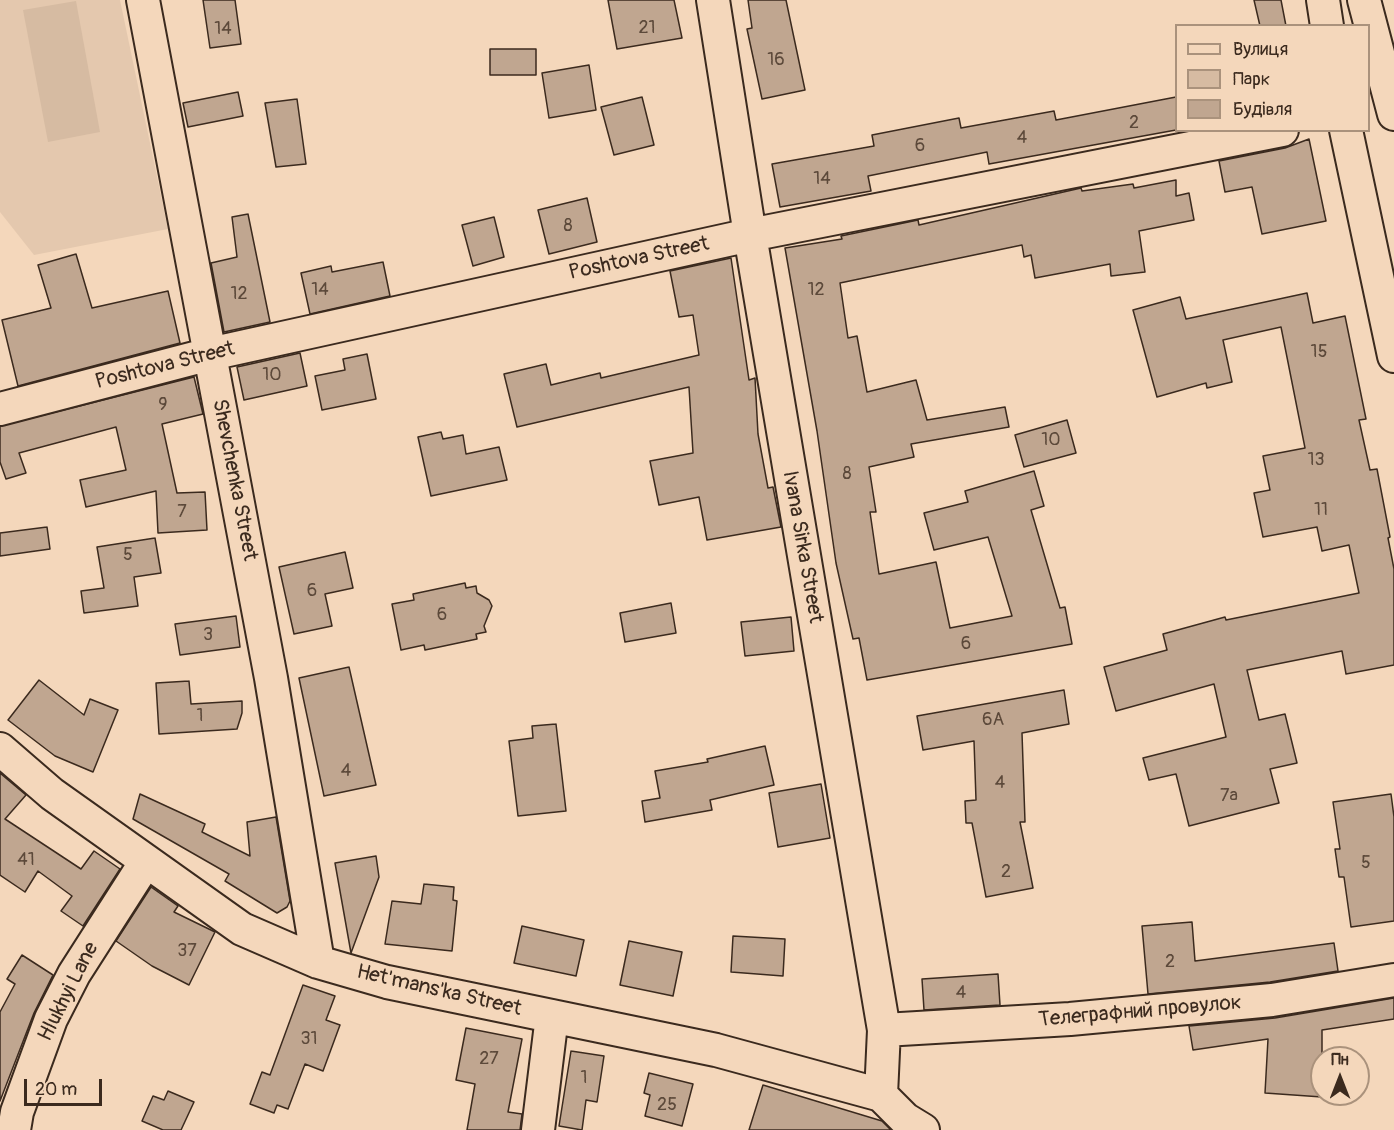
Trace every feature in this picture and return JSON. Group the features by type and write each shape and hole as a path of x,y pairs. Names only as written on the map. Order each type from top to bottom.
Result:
{"street":[{"name":"Shevchenka Street","path":"143,0 270,678 318,962"},
{"name":"Ivana Sirka Street","path":"713,0 750,235 884,1030 881,1095"},
{"path":"1323,0 1327,24"},
{"path":"1364,0 1394,114"},
{"name":"Poshtova Street","path":"0,409 210,354 750,235 1272,132"},
{"path":"1346,132 1394,356"},
{"name":"Het'mans'ka Street","path":"0,750 52,794 146,863 242,929 318,962 387,982 716,1050 881,1095 911,1126"},
{"name":"Hlukhyi Lane","path":"14,1130 16,1112 51,1018 74,974 146,863"},
{"name":"Телеграфний провулок","path":"884,1030 1070,1019 1260,1001 1394,980"},
{"path":"538,1130 552,1016"}],"shaded area":[{"path":"0,0 120,0 168,229 34,255 0,212"}],"green space":[{"path":"76,1 100,132 48,142 23,10"}],"building":[{"path":"203,0 235,0 241,44 210,48"},
{"path":"608,0 674,0 682,38 617,49"},
{"path":"748,0 786,0 805,90 762,99 747,29 752,28"},
{"path":"1254,0 1281,0 1286,24 1260,24"},
{"path":"490,49 536,49 536,75 490,75"},
{"path":"589,65 596,110 549,118 542,73"},
{"path":"238,92 243,116 188,127 183,103"},
{"path":"642,97 654,145 614,155 601,107"},
{"path":"1175,97 1175,130 989,164 987,152 868,176 871,191 780,207 772,164 874,146 872,135 959,118 961,128 1054,111 1056,120"},
{"path":"297,99 306,164 276,167 265,103"},
{"path":"1309,139 1326,221 1262,234 1252,187 1225,192 1219,161 1285,148"},
{"path":"1176,180 1176,196 1189,193 1194,220 1139,231 1145,272 1111,276 1110,264 1035,278 1031,255 1024,257 1022,245 840,283 848,338 857,336 867,392 916,380 927,420 1005,407 1009,427 911,444 914,457 869,467 876,512 870,512 879,574 936,562 950,628 1012,616 988,537 934,550 924,513 968,502 965,491 1034,471 1044,506 1031,510 1060,608 1065,607 1072,644 867,680 859,638 853,639 836,563 817,431 785,248 842,239 841,236 918,220 919,225 1081,188 1082,191 1133,184 1134,188"},
{"path":"587,198 597,242 549,254 538,210"},
{"path":"248,214 270,322 224,332 211,263 237,257 232,217"},
{"path":"494,217 504,257 473,266 462,225"},
{"path":"76,254 92,308 168,291 180,343 18,386 2,320 51,308 38,265"},
{"path":"731,258 749,380 755,378 758,434 768,488 773,487 781,527 707,540 699,497 659,505 650,461 693,453 689,387 517,427 504,374 546,364 551,385 600,373 601,378 699,355 693,315 679,317 670,271"},
{"path":"383,262 390,296 310,314 301,273 331,266 332,272"},
{"path":"1307,293 1313,323 1345,316 1366,419 1359,420 1370,470 1377,469 1390,537 1388,538 1394,569 1394,665 1346,674 1342,651 1247,670 1259,720 1285,714 1297,763 1270,769 1279,803 1189,826 1176,774 1149,780 1143,758 1226,737 1214,684 1116,711 1104,667 1167,650 1163,634 1225,617 1226,620 1359,593 1349,545 1322,551 1317,527 1263,537 1254,493 1270,490 1263,456 1305,448 1281,327 1223,340 1232,382 1207,388 1206,383 1157,397 1133,310 1180,297 1186,319"},
{"path":"300,353 307,386 244,400 237,367"},
{"path":"367,354 376,399 322,410 315,376 345,370 343,359"},
{"path":"194,377 203,414 162,424 177,493 205,492 207,530 158,533 156,491 86,507 80,480 126,470 116,427 19,453 26,473 6,479 0,462 0,426"},
{"path":"1067,420 1076,453 1024,467 1015,435"},
{"path":"441,432 443,439 463,435 466,454 499,447 507,480 431,496 418,437"},
{"path":"47,527 50,549 0,556 0,533"},
{"path":"155,538 161,573 134,577 138,606 84,613 81,591 104,588 97,547"},
{"path":"345,552 353,588 325,594 332,626 294,634 279,567"},
{"path":"465,583 466,588 476,586 477,593 489,600 492,606 484,626 486,632 476,634 477,639 425,650 424,645 401,650 392,604 414,600 413,594"},
{"path":"671,603 676,633 625,642 620,613"},
{"path":"236,616 240,647 180,655 175,624"},
{"path":"791,617 794,651 745,656 741,622"},
{"path":"349,667 376,785 324,796 299,678"},
{"path":"39,680 84,715 90,699 118,710 93,772 55,756 8,720"},
{"path":"189,681 191,704 242,701 242,713 237,729 159,734 156,683"},
{"path":"1064,690 1069,724 1022,733 1025,822 1020,822 1033,888 986,897 972,823 966,823 965,801 976,800 974,741 923,750 917,716"},
{"path":"556,724 566,811 518,816 509,741 533,738 532,726"},
{"path":"765,746 774,785 710,800 712,810 645,822 642,801 660,798 655,771 708,762 707,759"},
{"path":"0,773 26,795 5,819 81,869 94,851 120,869 83,926 61,911 72,896 38,871 25,892 0,875"},
{"path":"821,784 830,838 778,847 769,793"},
{"path":"140,794 205,824 202,832 250,856 247,822 276,817 290,901 287,907 277,913 225,881 229,874 133,819"},
{"path":"1391,794 1394,817 1394,921 1351,927 1344,877 1339,877 1335,849 1340,849 1333,802"},
{"path":"376,856 379,877 351,953 335,863"},
{"path":"424,884 454,887 453,900 457,901 452,951 385,944 392,901 421,904"},
{"path":"151,887 178,906 174,912 215,932 189,985 152,966 116,941"},
{"path":"1192,922 1195,961 1334,943 1338,971 1270,982 1148,994 1142,926"},
{"path":"522,926 584,940 576,976 514,963"},
{"path":"733,936 785,939 783,976 731,972"},
{"path":"629,941 682,952 673,996 620,985"},
{"path":"22,955 53,975 34,1013 0,1101 0,1012 15,984 7,979"},
{"path":"998,974 1000,1005 924,1010 922,979"},
{"path":"303,985 335,996 326,1020 340,1025 323,1071 305,1064 288,1109 277,1105 274,1113 250,1104 262,1072 270,1075"},
{"path":"1394,998 1394,1019 1322,1030 1322,1046 1310,1046 1310,1096 1265,1093 1268,1039 1193,1050 1189,1026 1275,1018"},
{"path":"466,1028 522,1039 508,1112 522,1114 520,1130 467,1130 475,1084 456,1080"},
{"path":"571,1051 604,1056 597,1102 586,1100 582,1130 559,1126"},
{"path":"649,1073 693,1084 682,1126 645,1116 650,1095 644,1093"},
{"path":"763,1085 882,1121 891,1130 749,1130"},
{"path":"168,1091 194,1102 181,1130 163,1130 142,1121 153,1096 164,1100"}]}
